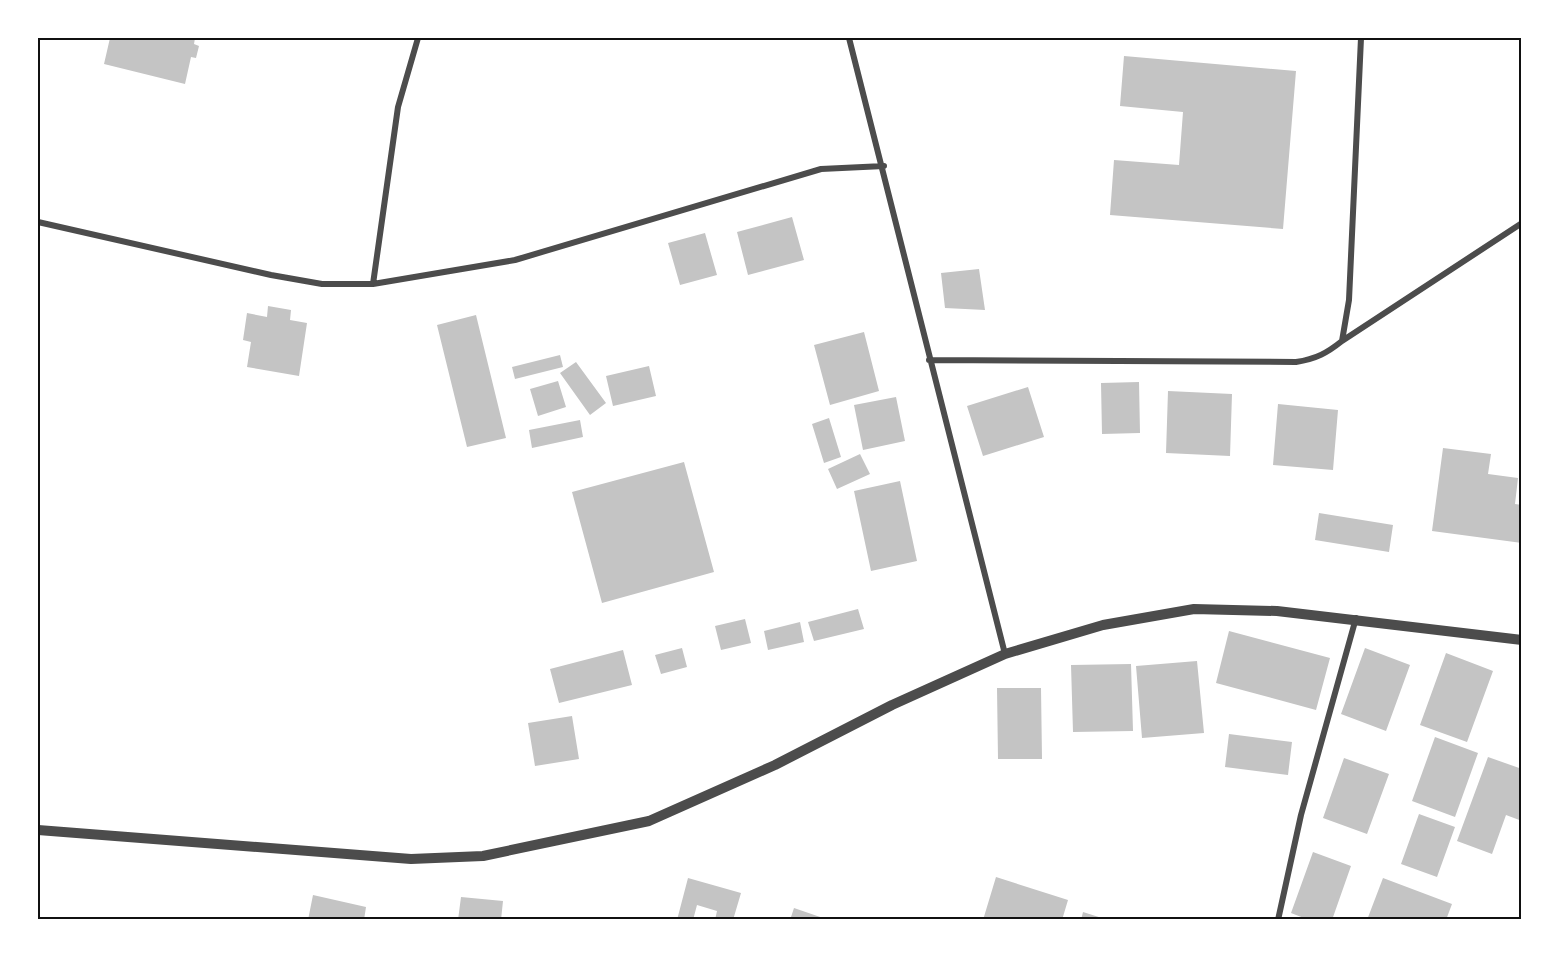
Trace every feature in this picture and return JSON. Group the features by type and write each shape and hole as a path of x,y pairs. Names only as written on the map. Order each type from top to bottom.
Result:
{"street":[{"path":"373,284 398,106 418,38"},
{"path":"849,38 884,166 929,360 1005,654"},
{"path":"1342,341 1349,300 1361,38"},
{"path":"38,222 281,277 322,284 373,284 515,260 821,169 884,166"},
{"path":"929,360 1296,362 1316,359 1521,223"},
{"path":"38,830 411,859 483,856 649,821 775,765 892,705 1005,654 1103,625 1194,609 1277,611 1356,618 1521,640"},
{"path":"1278,920 1301,815 1356,618"}],"building":[{"path":"110,38 195,38 194,44 199,46 196,58 191,57 185,84 104,64"},
{"path":"1124,56 1296,71 1283,229 1110,215 1114,160 1179,165 1183,112 1120,106"},
{"path":"792,217 804,260 748,275 737,232"},
{"path":"705,233 717,275 680,285 668,243"},
{"path":"979,269 985,310 945,308 941,273"},
{"path":"268,306 291,310 290,320 307,323 299,376 247,367 251,342 243,340 247,313 267,317"},
{"path":"476,315 506,438 467,447 437,325"},
{"path":"864,332 879,391 830,405 814,345"},
{"path":"560,355 563,367 515,379 512,367"},
{"path":"576,362 606,403 590,415 560,373"},
{"path":"649,366 656,396 613,406 606,376"},
{"path":"558,381 566,407 538,416 530,389"},
{"path":"1139,382 1140,433 1102,434 1101,383"},
{"path":"1028,387 1044,437 983,456 967,406"},
{"path":"1168,391 1232,394 1230,456 1166,453"},
{"path":"896,397 905,441 863,450 854,405"},
{"path":"1278,404 1338,410 1333,470 1273,465"},
{"path":"829,418 841,457 824,463 812,424"},
{"path":"580,420 583,437 532,448 529,430"},
{"path":"1443,448 1491,454 1488,474 1518,478 1515,504 1522,505 1522,543 1432,531"},
{"path":"860,454 870,474 837,489 828,469"},
{"path":"684,462 714,572 602,603 572,492"},
{"path":"900,481 917,561 871,571 854,491"},
{"path":"1319,513 1393,525 1389,552 1315,540"},
{"path":"858,609 864,629 814,641 808,622"},
{"path":"745,619 751,643 721,650 715,626"},
{"path":"800,622 804,642 768,650 764,631"},
{"path":"1229,631 1330,658 1316,710 1216,683"},
{"path":"682,648 687,667 661,674 655,655"},
{"path":"1365,648 1410,665 1386,731 1341,714"},
{"path":"623,650 632,685 559,703 550,669"},
{"path":"1446,653 1493,671 1467,742 1420,725"},
{"path":"1197,661 1204,733 1142,738 1136,666"},
{"path":"1131,664 1133,731 1073,732 1071,665"},
{"path":"997,688 1041,688 1042,759 998,759"},
{"path":"572,716 579,759 535,766 528,723"},
{"path":"1229,734 1292,742 1288,775 1225,767"},
{"path":"1435,737 1478,753 1455,817 1412,801"},
{"path":"1488,757 1522,769 1522,821 1506,815 1492,854 1457,841"},
{"path":"1344,758 1389,774 1367,834 1323,818"},
{"path":"1419,814 1455,827 1437,877 1401,864"},
{"path":"1313,852 1351,866 1332,920 1309,920 1291,913"},
{"path":"996,877 1068,900 1062,920 983,920"},
{"path":"688,878 741,893 733,920 715,920 717,911 697,905 693,920 677,920"},
{"path":"1383,878 1452,904 1446,920 1367,920"},
{"path":"313,895 366,907 364,920 308,920"},
{"path":"461,897 503,901 501,920 458,920"},
{"path":"794,908 826,919 826,920 790,920"},
{"path":"1083,912 1105,919 1105,920 1081,920"}]}
